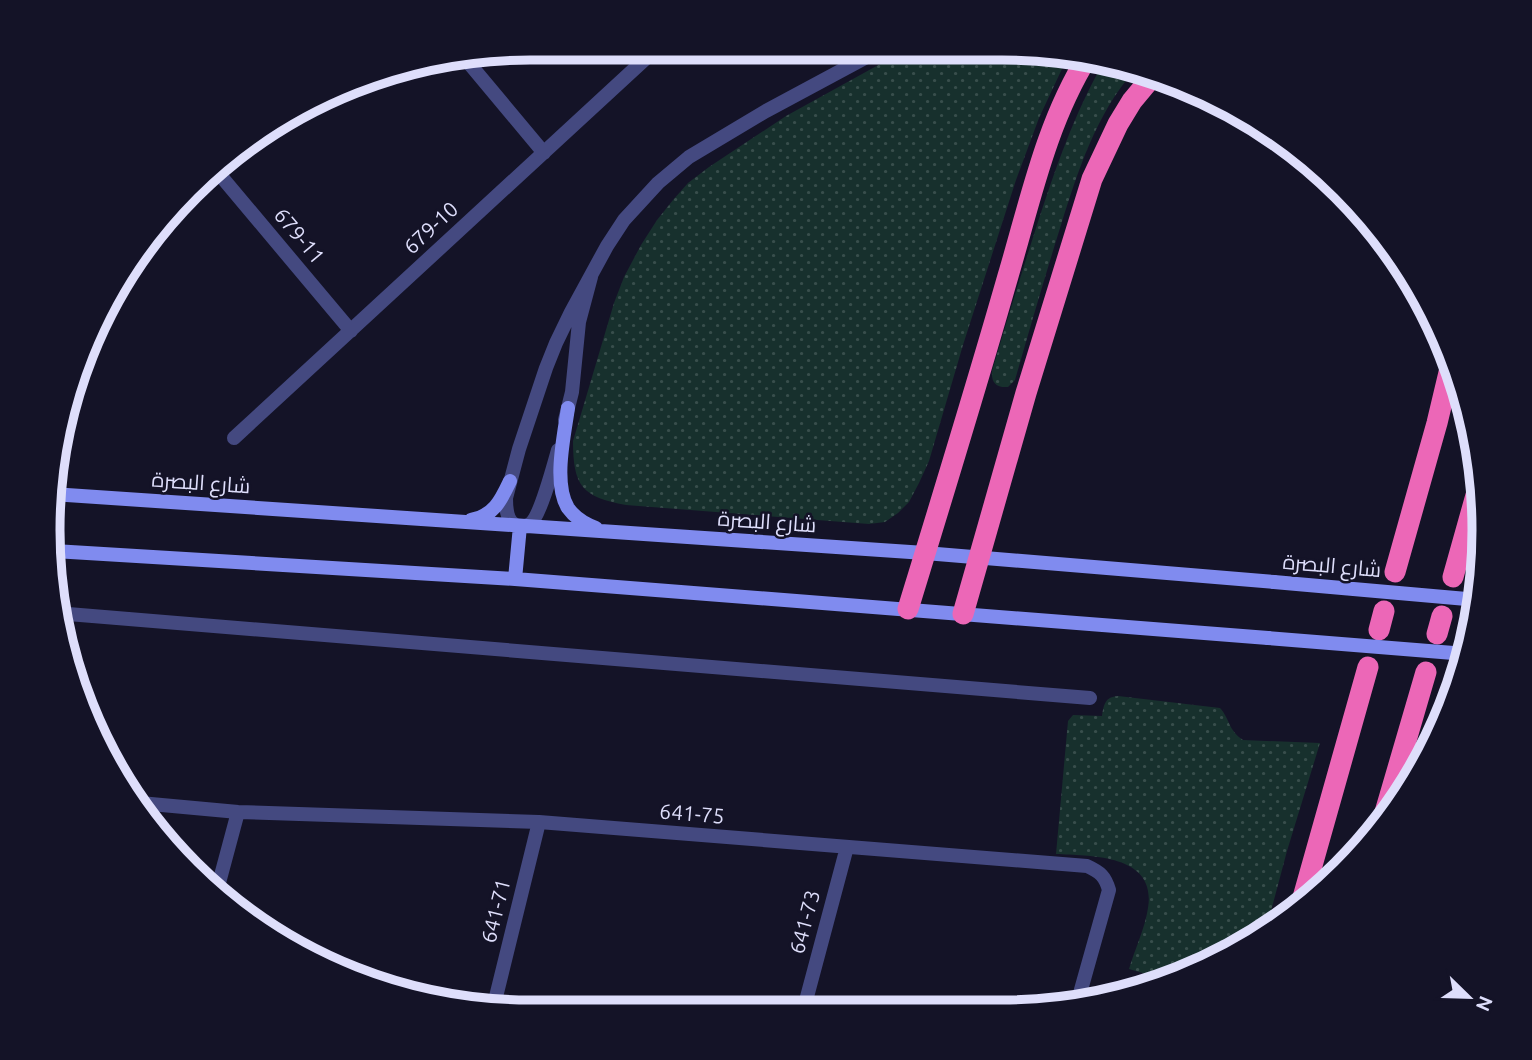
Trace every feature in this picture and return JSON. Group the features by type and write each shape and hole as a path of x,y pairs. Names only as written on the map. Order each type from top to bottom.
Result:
{"highway":[{"path":"908,609 1009,276 1038,169 1063,104 1082,67"},
{"path":"963,614 1030,380 1092,179 1118,124 1148,83"},
{"path":"1395,572 1448,378"},
{"path":"1453,577 1472,510"},
{"path":"1304,890 1368,667"},
{"path":"1390,795 1426,672"}],"main road":[{"path":"568,408 561,465 563,498 568,508 582,521 592,527 614,532"},
{"path":"456,522 475,520 489,514 500,502 510,481"},
{"name":"شارع البصرة","path":"61,495 925,553 1467,599"},
{"path":"515,579 520,526"},
{"path":"61,551 515,579 1456,653"}],"street":[{"name":"679-10","path":"234,438 644,60"},
{"path":"591,277 579,322 575,370 568,408 552,472 541,505 531,523 525,526 513,524 508,514 506,498 526,426 551,355 570,312 624,220 658,183 689,158 729,132 861,60"},
{"path":"470,64 544,153"},
{"name":"679-11","path":"221,176 351,331"},
{"path":"61,557 81,553"},
{"path":"68,613 1090,698"},
{"name":"641-75","path":"148,804 238,812 540,822 1087,866 1105,877 1109,890 1080,993"},
{"path":"219,883 238,812"},
{"name":"641-71","path":"496,999 540,822"},
{"name":"641-73","path":"806,1000 847,847"}],"green space":[{"path":"887,60 1002,60 1064,64 1039,118 1016,180 929,461 909,502 898,513 885,522 869,524 626,505 599,498 583,487 578,479 573,441 624,277 657,220 688,183 786,116"},
{"path":"1099,70 1129,77 1099,124 1074,184 1015,380 1008,387 1000,386 993,381 992,371 1058,163"},
{"path":"1118,696 1220,708 1234,732 1243,740 1320,743 1270,916 1210,952 1153,976 1129,969 1148,908 1148,890 1142,877 1119,862 1056,854 1068,721 1073,715 1102,716 1110,698"}]}
